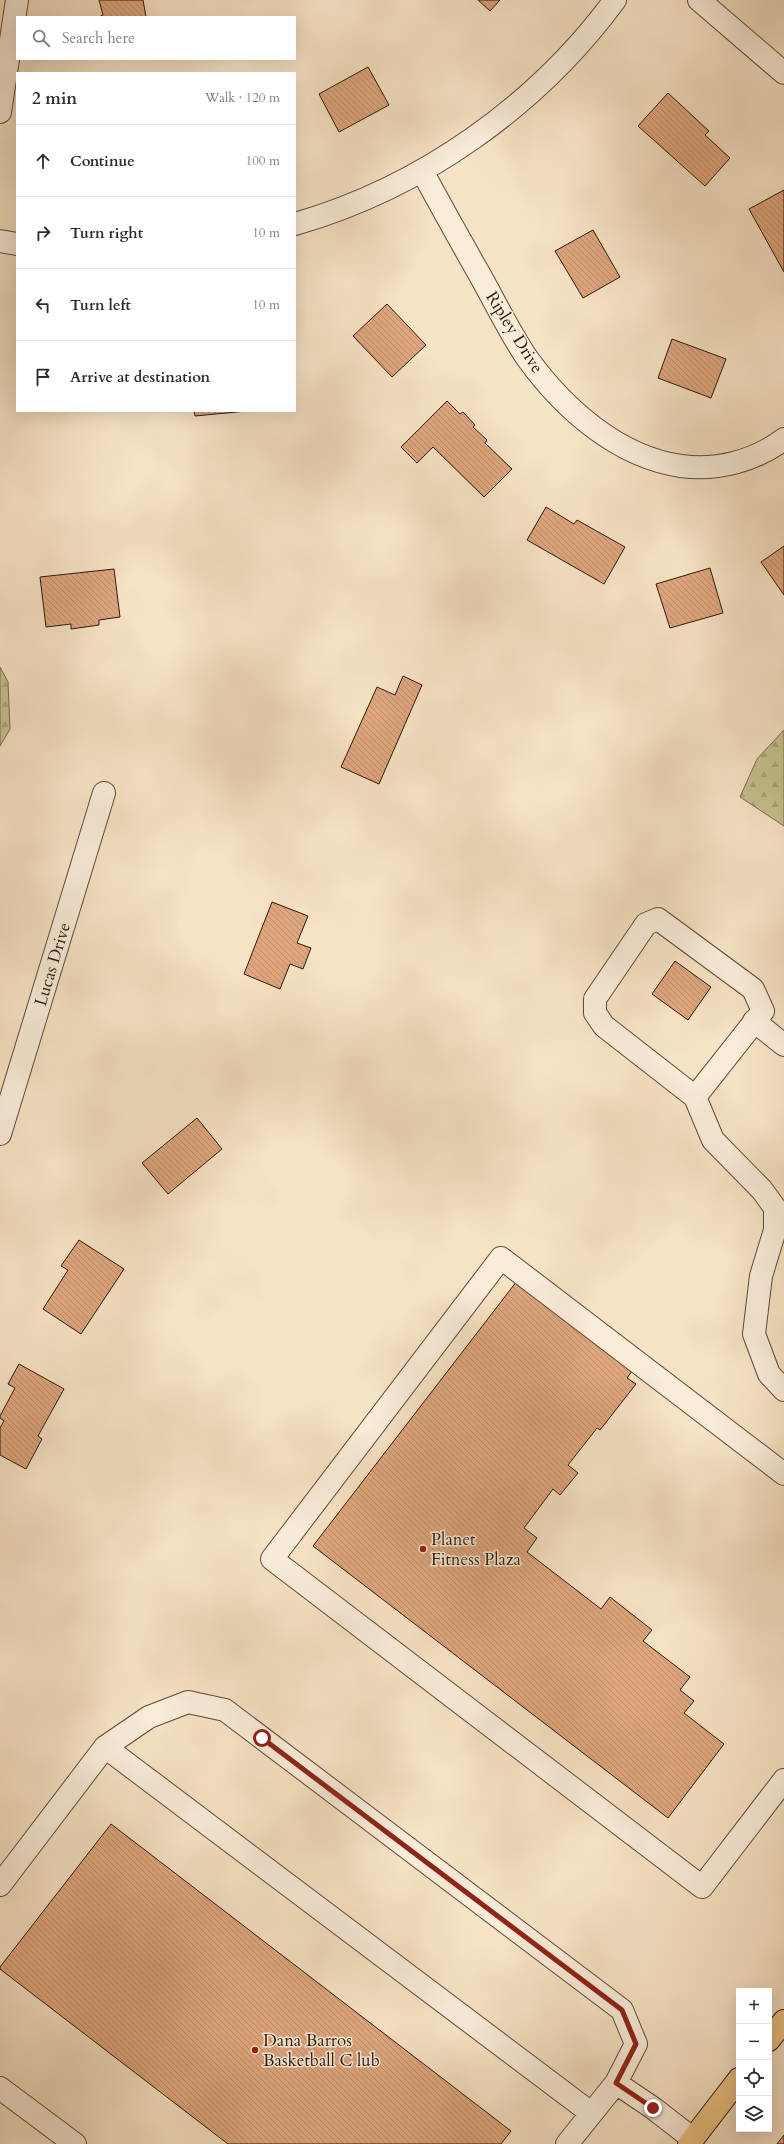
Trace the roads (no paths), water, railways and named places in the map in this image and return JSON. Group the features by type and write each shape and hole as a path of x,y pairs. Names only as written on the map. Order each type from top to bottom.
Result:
{"main road":[{"path":"691,2141 736,2083"}],"street":[{"path":"0,112 18,0"},
{"path":"296,224 366,199 422,171 487,128 546,77 600,21 615,0"},
{"path":"699,0 784,73"},
{"name":"Ripley Drive","path":"422,171 527,358 569,405 601,433 627,449 660,463 693,467 724,466 751,457 784,439"},
{"path":"0,241 16,244"},
{"name":"Lucas Drive","path":"2,1119 104,793"},
{"path":"695,1097 763,1010 753,989 658,919 646,924 595,999 595,1013 604,1026 695,1097 712,1140 762,1190 775,1208 776,1230 761,1276 754,1334 769,1374 784,1390"},
{"path":"754,1021 784,1045"},
{"path":"784,1474 501,1258 272,1559 702,1887 784,1780"},
{"path":"0,1885 105,1747 149,1718 188,1702 225,1710 622,2010 636,2044 616,2083 567,2144"},
{"path":"105,1747 591,2113"},
{"path":"616,2083 653,2108 691,2141"},
{"path":"0,2088 75,2144"}],"place":[{"name":"Planet Fitness Plaza","path":"423,1549"},
{"name":"Dana Barros Basketball C lub","path":"255,2050"}]}
